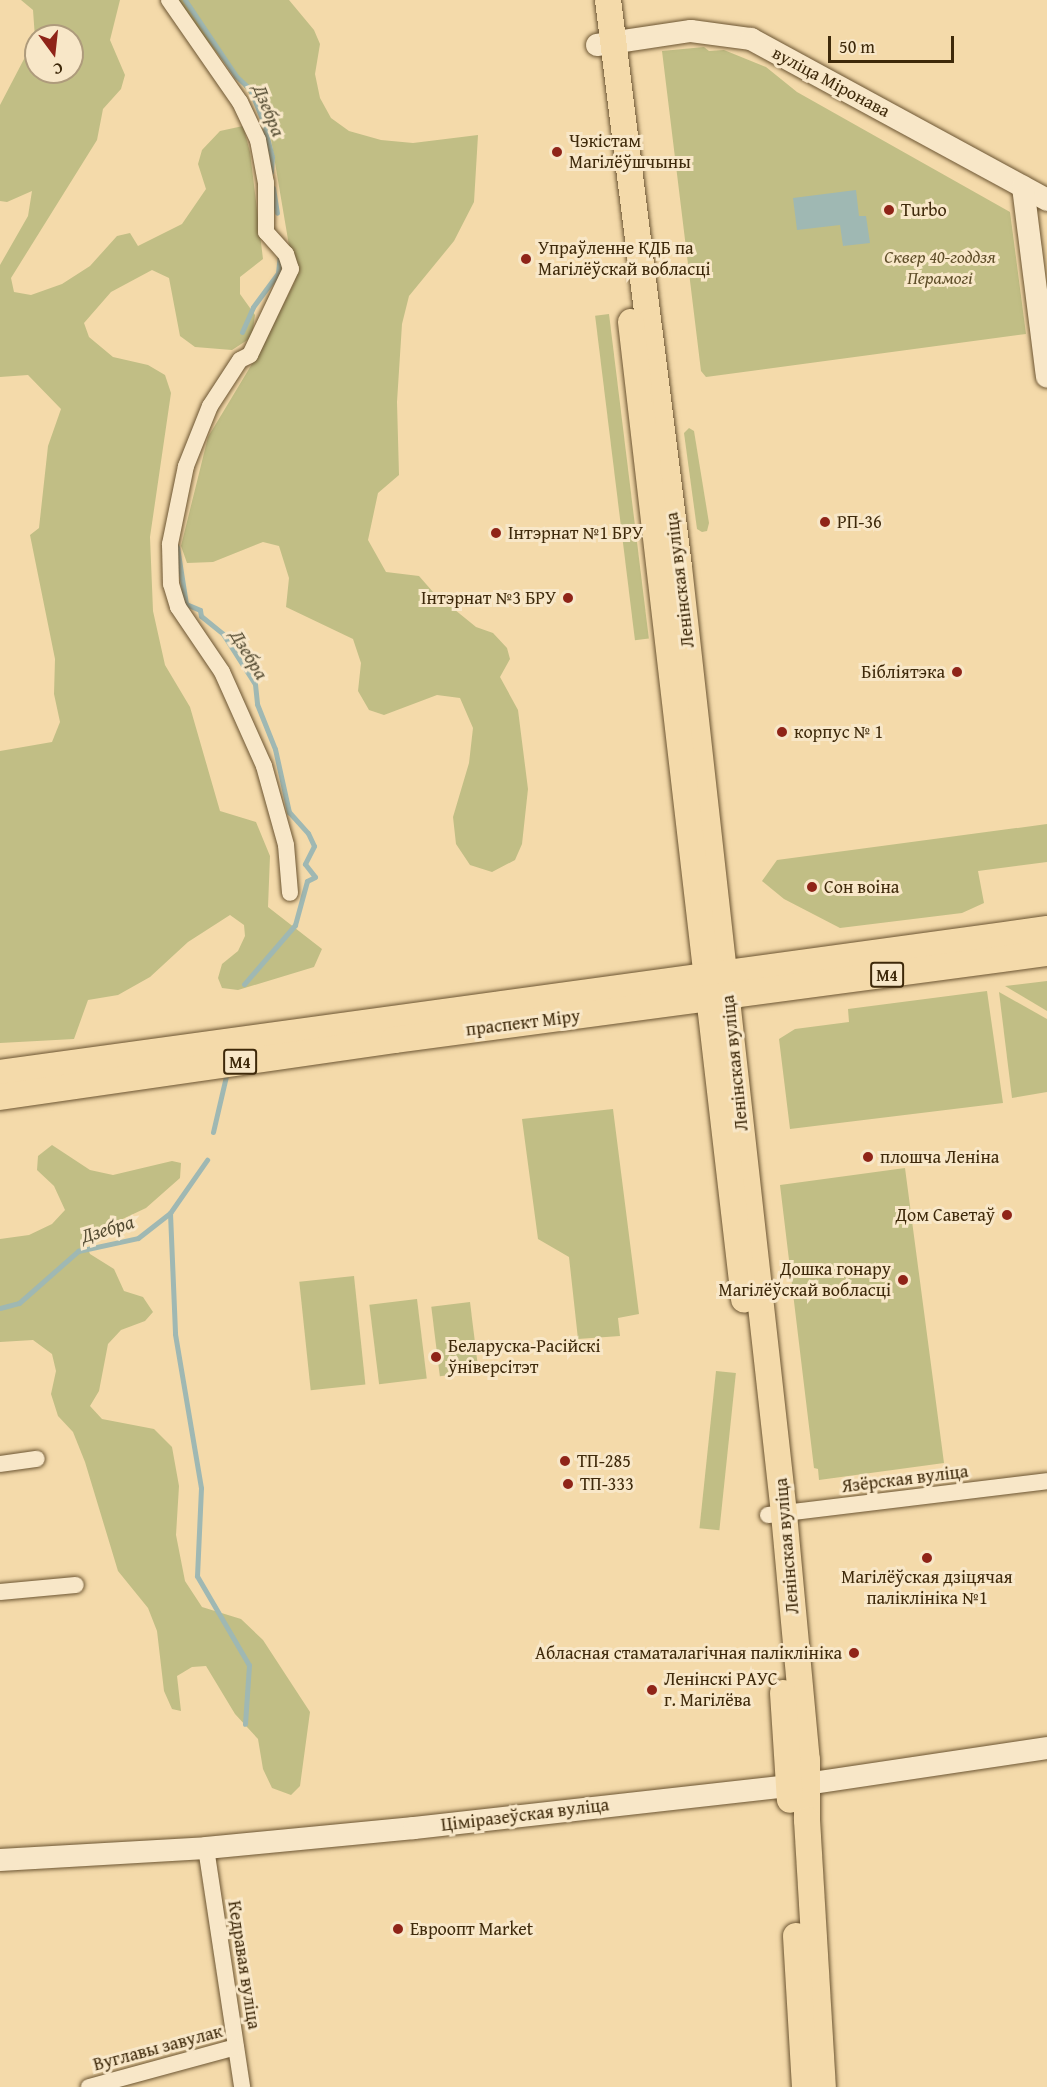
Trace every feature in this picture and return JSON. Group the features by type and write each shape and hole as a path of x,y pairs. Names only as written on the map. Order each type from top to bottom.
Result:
{"main road":[{"path":"591,0 605,44"},
{"path":"605,44 608,0"},
{"name":"вуліца Міронава","path":"605,44 692,31 751,39 1047,201"},
{"name":"Ленінская вуліца","path":"605,44 776,1515 823,2087"},
{"path":"1023,187 1047,375"},
{"name":"праспект Міру","path":"0,1072 85,1072 392,1028 714,972 1047,928"},
{"name":"праспект Міру","path":"392,1028 717,999 1047,953"},
{"name":"праспект Міру","path":"0,1097 85,1072"},
{"name":"Ціміразеўская вуліца","path":"0,1860 206,1848 798,1785 1047,1748"},
{"name":"Ленінская вуліца","path":"798,1785 805,2087"}],"street":[{"path":"169,0 240,102 258,140 266,183 266,232 286,254 291,269 250,355 240,360 210,406 186,466 170,543 171,584 178,607 222,672 264,766 285,845 290,893"},
{"path":"0,1464 37,1459"},
{"name":"Язёрская вуліца","path":"776,1515 1047,1481"},
{"path":"0,1592 76,1586"},
{"name":"Кедравая вуліца","path":"206,1848 242,2087"},
{"name":"Вуглавы завулак","path":"89,2087 236,2047"}],"green space":[{"path":"21,0 120,0 110,40 125,75 121,89 103,109 97,140 11,278 14,292 31,295 62,284 90,266 117,236 130,233 138,246 182,224 206,189 198,164 202,150 220,131 243,126 250,152 263,259 240,277 240,294 255,315 252,337 232,350 195,347 180,336 169,278 152,270 111,292 84,323 89,337 113,357 148,365 165,375 171,393 150,537 153,611 165,665 190,707 220,811 256,822 270,856 268,907 322,949 314,967 238,990 222,988 218,978 222,964 238,951 245,936 244,925 230,915 188,942 150,977 118,995 88,1000 74,1039 0,1043 0,751 52,742 60,722 54,694 55,659 30,535 39,528 48,446 61,409 28,375 0,377 0,265 28,216 32,191 7,202 0,201 0,105 24,59 24,84 84,84 84,24 34,24 33,10"},
{"path":"175,0 289,0 314,30 320,44 315,74 320,98 331,118 349,131 381,140 413,143 478,135 474,202 454,241 409,296 402,324 397,402 399,475 378,493 368,540 386,572 419,576 433,592 476,627 493,633 507,648 510,659 500,677 518,710 528,789 522,844 515,860 492,872 470,865 456,844 453,817 469,763 473,728 460,698 437,695 384,715 369,710 358,691 361,663 353,639 286,607 289,578 279,546 263,542 213,562 187,563 181,546 208,437 264,344 295,281 271,139 251,96"},
{"name":"Сквер 40-годдзя Перамогі","path":"704,47 709,51 724,50 766,67 797,92 1010,212 1026,334 706,377 701,371 662,51","holes":["866,216 844,246 841,225"]},
{"path":"609,314 649,639 635,640 595,316"},
{"path":"689,428 694,431 709,523 707,531 702,532 697,529 684,433"},
{"path":"1047,824 1047,862 978,871 984,903 962,913 840,928 784,899 762,881 777,860"},
{"path":"1047,981 1047,1011 1005,986"},
{"path":"987,991 1003,1103 790,1129 779,1039 795,1029 849,1022 848,1009"},
{"path":"999,992 1047,1019 1047,1092 1012,1098"},
{"path":"613,1109 639,1314 618,1318 620,1336 578,1339 569,1257 538,1239 522,1119"},
{"path":"52,1145 90,1170 113,1175 172,1161 181,1163 180,1178 146,1208 95,1232 85,1242 90,1254 114,1269 124,1291 143,1297 153,1312 145,1321 121,1330 108,1344 99,1391 90,1406 102,1419 154,1429 172,1447 179,1486 176,1535 185,1581 202,1607 241,1619 263,1640 310,1712 300,1786 291,1795 272,1788 263,1769 258,1739 235,1714 206,1666 192,1667 177,1676 181,1711 172,1709 164,1691 157,1631 148,1608 118,1571 85,1462 73,1432 58,1416 51,1394 56,1371 52,1354 33,1340 0,1342 0,1239 29,1235 52,1224 65,1210 54,1186 37,1170 38,1156"},
{"path":"905,1168 944,1463 819,1480 818,1469 814,1468 780,1185"},
{"path":"354,1276 365,1384 311,1390 299,1282"},
{"path":"417,1299 427,1378 379,1384 369,1305"},
{"path":"470,1302 479,1371 440,1376 431,1307"},
{"path":"716,1371 736,1373 719,1530 699,1528"}],"water":[{"path":"856,190 859,216 866,216 870,243 843,246 840,225 797,230 793,198"}],"waterway":[{"name":"Дзебра","path":"185,0 236,76 250,89 263,121 272,157 271,172"},
{"name":"Дзебра","path":"273,188 277,213"},
{"name":"Дзебра","path":"242,332 253,307 278,273 280,255"},
{"name":"Дзебра","path":"177,547 186,604 200,610 201,616 223,634 255,684 257,704 275,749 289,812 308,833 314,846 305,864 315,877 307,881 295,925 244,984"},
{"name":"Дзебра","path":"213,1132 226,1076"},
{"name":"Дзебра","path":"0,1308 19,1303 78,1251 138,1238 170,1213 207,1160"},
{"path":"170,1213 175,1334 201,1488 197,1576 249,1665 245,1724"}],"place":[{"name":"Чэкістам Магілёўшчыны","path":"557,152"},
{"name":"Turbo","path":"889,210"},
{"name":"Упраўленне КДБ па Магілёўскай вобласці","path":"526,259"},
{"name":"РП-36","path":"825,522"},
{"name":"Інтэрнат №1 БРУ","path":"496,533"},
{"name":"Інтэрнат №3 БРУ","path":"568,598"},
{"name":"Бібліятэка","path":"957,672"},
{"name":"корпус № 1","path":"782,732"},
{"name":"Сон воіна","path":"812,887"},
{"name":"плошча Леніна","path":"868,1157"},
{"name":"Дом Саветаў","path":"1007,1215"},
{"name":"Дошка гонару Магілёўскай вобласці","path":"903,1280"},
{"name":"Беларуска-Расійскі ўніверсітэт","path":"436,1357"},
{"name":"ТП-285","path":"565,1461"},
{"name":"ТП-333","path":"568,1484"},
{"name":"Магілёўская дзіцячая паліклініка №1","path":"927,1558"},
{"name":"Абласная стаматалагічная паліклініка","path":"854,1653"},
{"name":"Ленінскі РАУС г. Магілёва","path":"652,1690"},
{"name":"Евроопт Market","path":"398,1929"}]}
